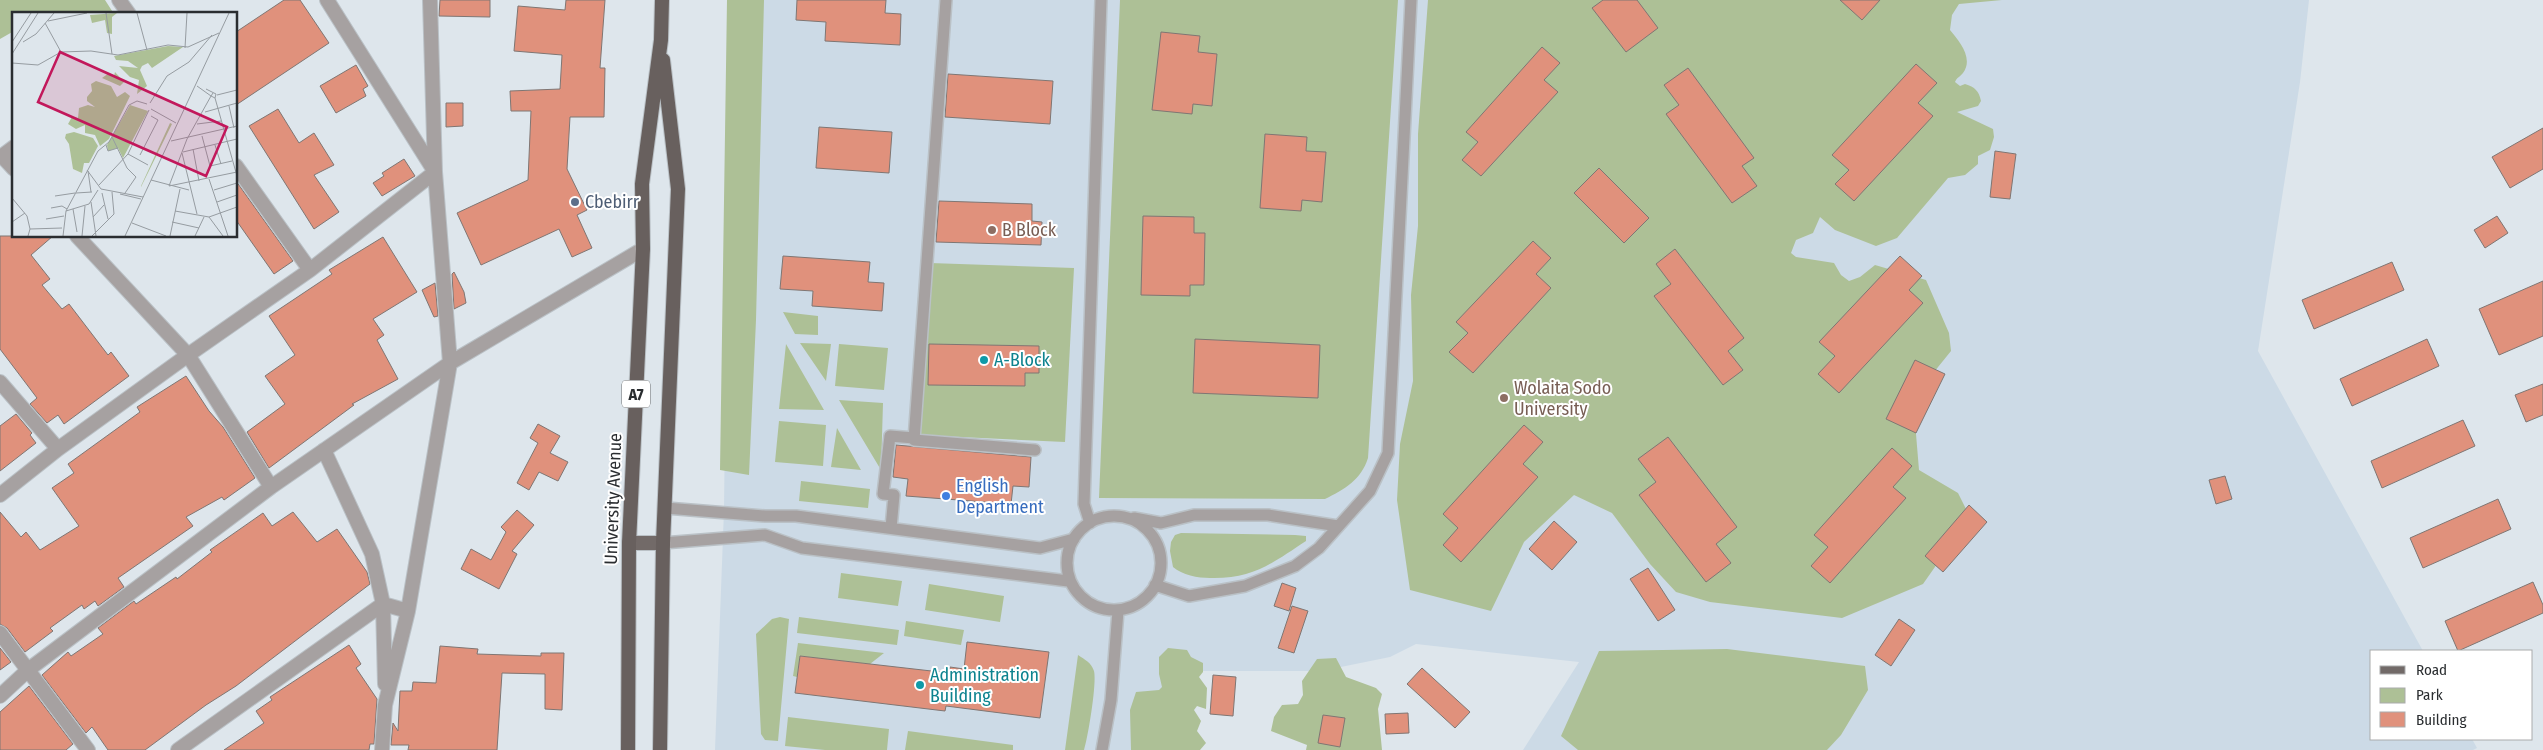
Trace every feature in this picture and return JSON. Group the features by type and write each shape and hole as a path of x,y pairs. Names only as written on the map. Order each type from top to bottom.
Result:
{"highway":[{"name":"University Avenue","path":"628,750 630,543 643,249 642,184 661,40 662,0"},
{"name":"University Avenue","path":"660,750 663,543 666,508 678,188 661,40"}],"main road":[{"path":"630,543 663,543"}],"street":[{"path":"120,0 128,12"},
{"path":"327,0 435,172"},
{"path":"385,705 408,612 450,363 435,172 430,0"},
{"path":"12,148 1,156 12,166"},
{"path":"238,169 310,270"},
{"path":"0,495 58,449 310,270 435,172"},
{"path":"79,238 188,355 271,487"},
{"path":"0,696 28,670 271,487 324,450 450,363 643,249"},
{"path":"0,382 58,449"},
{"path":"324,450 372,554 383,604 385,705 382,750"},
{"path":"383,604 408,612"},
{"path":"178,750 383,604"},
{"path":"0,633 88,750"}],"lane":[{"path":"914,438 946,0"},
{"path":"1090,523 1084,504 1101,0"},
{"path":"1155,584 1189,596 1245,586 1295,566 1319,548 1370,491 1388,453 1411,0"},
{"path":"891,528 894,495 883,494 890,436 914,438 914,440 1035,450"},
{"path":"666,508 765,516 796,516 1040,548 1074,539 1090,523 1101,518 1124,516 1161,523 1194,516 1268,515 1338,526"},
{"path":"1074,539 1068,562 1068,581 1081,598 1093,606 1118,611 1140,602 1150,593 1155,584 1159,570 1158,546 1144,527 1124,516"},
{"path":"663,543 765,535 802,548 1068,581"},
{"path":"1102,750 1111,700 1118,611"}],"shaded area":[{"name":"Wolaita Sodo University","path":"730,0 2309,0 2300,82 2258,351 2422,650 2370,650 2370,740 2473,740 2477,748 2473,750 1523,750 1579,662 1416,644 1390,657 1321,671 1187,671 1180,750 715,750 724,510"}],"green space":[{"path":"0,0 105,0 113,12 12,12 12,32 0,39"},
{"path":"727,0 764,0 756,320 749,475 720,470"},
{"path":"1120,0 1398,0 1368,458 1357,478 1325,499 1099,498"},
{"path":"1428,0 2002,0 1959,4 1952,15 1950,30 1964,50 1967,62 1963,73 1955,82 1960,86 1965,84 1974,88 1978,92 1981,101 1978,106 1957,112 1993,129 1994,137 1990,150 1978,156 1978,164 1965,175 1948,178 1897,238 1876,246 1835,230 1820,217 1813,233 1796,240 1791,253 1796,257 1834,263 1841,275 1849,281 1860,277 1875,265 1926,280 1949,333 1951,351 1913,398 1919,470 1958,493 1970,517 1923,584 1842,618 1710,602 1676,592 1650,564 1612,513 1574,495 1524,542 1491,611 1410,590 1397,500 1400,444 1413,381 1411,295 1418,226 1418,134"},
{"path":"930,263 1074,268 1065,442 919,435"},
{"path":"783,312 818,316 818,335 795,334"},
{"path":"800,343 831,344 826,381"},
{"path":"786,344 824,410 779,409"},
{"path":"839,344 888,348 884,390 835,386"},
{"path":"839,400 883,403 881,470"},
{"path":"779,421 826,425 823,466 775,462"},
{"path":"837,428 861,470 831,467"},
{"path":"801,481 870,489 868,508 799,501"},
{"path":"1181,533 1295,535 1306,536 1306,541 1272,563 1250,573 1225,578 1205,578 1185,574 1173,567 1170,551 1171,542 1175,535"},
{"path":"841,573 902,581 898,606 838,598"},
{"path":"929,584 1004,596 1000,622 925,610"},
{"path":"780,617 789,619 778,741 765,740 761,734 756,634 772,619"},
{"path":"799,617 899,630 897,645 797,633"},
{"path":"906,621 964,630 961,645 904,636"},
{"path":"798,643 884,653 870,664 800,656 797,677 793,676"},
{"path":"1168,648 1187,650 1191,657 1203,663 1203,672 1199,677 1207,688 1206,709 1197,706 1194,710 1201,721 1197,731 1206,743 1200,750 1131,750 1130,710 1136,692 1159,690 1162,687 1159,674 1159,657"},
{"path":"1727,649 1865,666 1868,690 1841,735 1827,750 1578,750 1561,736 1599,651"},
{"path":"1078,655 1089,663 1094,671 1092,710 1084,750 1065,750"},
{"path":"1336,658 1346,677 1376,688 1382,694 1378,709 1382,750 1306,750 1307,745 1271,731 1274,717 1282,705 1298,704 1303,695 1302,681 1317,659"},
{"path":"788,717 889,729 887,750 825,750 785,746"},
{"path":"908,731 1013,745 1013,750 905,750"}],"building":[{"path":"284,0 300,0 329,43 238,104 238,31"},
{"path":"440,0 490,0 490,17 439,16"},
{"path":"566,0 605,0 600,68 605,68 604,117 570,117 567,169 587,210 577,215 592,248 572,257 559,229 481,265 457,213 528,180 531,111 511,111 510,91 560,89 562,55 514,51 518,6 565,10"},
{"path":"797,0 886,0 885,13 901,14 900,45 825,41 826,22 796,20"},
{"path":"1603,0 1637,0 1658,28 1626,52 1592,8"},
{"path":"1840,0 1880,0 1862,20"},
{"path":"1161,32 1200,36 1198,52 1217,54 1212,106 1193,104 1192,114 1152,110"},
{"path":"1542,47 1560,63 1544,80 1558,92 1481,176 1462,160 1478,142 1466,132"},
{"path":"1916,64 1937,83 1918,103 1933,116 1854,201 1835,184 1849,170 1832,155"},
{"path":"356,65 368,86 363,89 366,96 336,113 320,86"},
{"path":"1688,68 1754,158 1742,166 1757,186 1732,203 1666,114 1679,105 1664,85"},
{"path":"948,74 1053,81 1050,124 945,117"},
{"path":"446,103 463,103 463,126 446,127"},
{"path":"278,109 299,143 314,133 334,165 314,175 339,212 314,229 249,126"},
{"path":"819,127 892,132 889,173 816,168"},
{"path":"2543,128 2543,169 2510,188 2492,157"},
{"path":"1265,134 1307,137 1306,151 1326,152 1322,202 1302,200 1301,211 1260,208"},
{"path":"1995,151 2016,154 2010,199 1990,197"},
{"path":"404,159 415,176 382,196 373,183 384,176 382,173"},
{"path":"1599,168 1649,218 1624,243 1574,193"},
{"path":"238,184 293,261 274,274 238,223"},
{"path":"939,201 1032,204 1032,221 1042,222 1041,245 936,242"},
{"path":"1143,216 1194,217 1194,233 1205,233 1204,285 1190,285 1190,296 1141,295"},
{"path":"2497,216 2508,233 2485,248 2474,230"},
{"path":"0,236 12,236 12,238 51,238 31,255 50,279 42,285 62,309 69,304 108,355 111,352 129,376 64,424 58,415 47,423 30,404 37,398 0,349"},
{"path":"383,237 417,292 373,319 384,335 377,340 398,379 352,404 354,405 269,468 247,432 285,404 265,376 295,355 269,316 332,274 329,270"},
{"path":"1533,241 1551,258 1536,274 1551,288 1473,373 1449,352 1468,333 1456,322"},
{"path":"1675,249 1744,338 1728,351 1743,370 1723,385 1654,296 1671,284 1656,264"},
{"path":"783,256 870,262 868,282 884,283 882,311 812,306 813,291 780,289"},
{"path":"1900,256 1922,276 1909,290 1923,303 1839,393 1818,374 1835,356 1819,342"},
{"path":"2392,262 2404,290 2314,329 2302,300"},
{"path":"454,272 464,292 466,303 454,309 452,274"},
{"path":"2543,281 2543,336 2499,355 2479,309"},
{"path":"435,283 438,316 434,317 422,290"},
{"path":"1195,339 1320,345 1318,398 1193,393"},
{"path":"2427,339 2439,366 2352,406 2340,379"},
{"name":"A-Block","path":"929,344 1039,346 1039,373 1025,373 1025,386 928,385"},
{"path":"1915,360 1945,374 1916,433 1886,419"},
{"path":"186,376 209,411 223,427 255,478 224,500 222,497 186,517 193,526 118,578 124,587 98,606 95,601 84,609 82,605 50,628 53,631 25,652 7,628 0,624 0,512 21,537 26,532 40,550 79,526 52,488 74,473 68,464 140,412 137,407"},
{"path":"2543,384 2543,415 2526,422 2515,395"},
{"path":"16,414 32,433 30,435 36,443 0,471 0,426"},
{"path":"2463,420 2475,446 2382,488 2371,461"},
{"path":"538,424 560,436 550,453 568,462 558,481 539,472 529,490 517,483 538,443 530,438"},
{"path":"1524,425 1543,442 1523,464 1538,477 1461,562 1443,545 1458,528 1443,514"},
{"path":"1668,437 1737,527 1716,544 1731,563 1706,582 1639,495 1656,482 1638,459"},
{"path":"896,445 1031,457 1029,487 1013,486 1011,504 906,496 908,479 893,477"},
{"path":"1892,448 1912,466 1893,487 1906,498 1830,583 1811,566 1828,547 1814,535"},
{"path":"2225,476 2232,499 2216,504 2209,480"},
{"path":"2498,499 2511,529 2423,568 2410,538"},
{"path":"1969,505 1987,522 1943,572 1925,556"},
{"path":"517,510 534,525 512,551 517,554 499,589 461,569 471,549 491,560 506,532 501,527"},
{"path":"293,512 317,542 337,529 367,572 370,584 236,686 206,705 145,750 108,750 92,727 86,733 42,675 68,652 71,656 103,634 98,628 134,601 136,604 176,577 177,579 212,552 210,550 263,513 272,526"},
{"path":"1554,521 1577,542 1552,570 1529,549"},
{"path":"1648,568 1675,610 1658,621 1630,579"},
{"path":"2533,582 2543,605 2543,613 2460,650 2458,650 2445,621"},
{"path":"1282,583 1296,588 1289,611 1274,606"},
{"path":"1292,606 1308,611 1294,653 1278,648"},
{"path":"1899,619 1915,630 1891,666 1875,655"},
{"name":"Administration Building","path":"967,642 1049,652 1040,718 946,706 945,711 795,693 800,656 949,673 950,667 964,669"},
{"path":"349,645 361,664 356,668 377,699 374,744 370,744 369,750 224,750 264,723 256,711 272,700 270,697"},
{"path":"440,646 478,649 477,654 541,656 541,653 564,653 562,710 545,709 545,674 502,673 497,750 408,750 409,745 391,745 393,723 398,731 400,691 412,691 413,682 436,683"},
{"path":"0,648 11,662 0,670"},
{"path":"1422,668 1470,712 1455,728 1407,684"},
{"path":"1213,675 1236,677 1233,716 1210,714"},
{"path":"29,686 73,744 66,750 0,750 0,712"},
{"path":"1408,713 1409,733 1386,734 1385,714"},
{"path":"1323,715 1345,718 1340,747 1318,743"}],"place":[{"name":"Cbebirr","path":"575,202"},
{"name":"B Block","path":"992,230"},
{"name":"A-Block","path":"984,360"},
{"name":"Wolaita Sodo University","path":"1504,398"},
{"name":"English Department","path":"946,496"},
{"name":"Administration Building","path":"920,685"}]}
